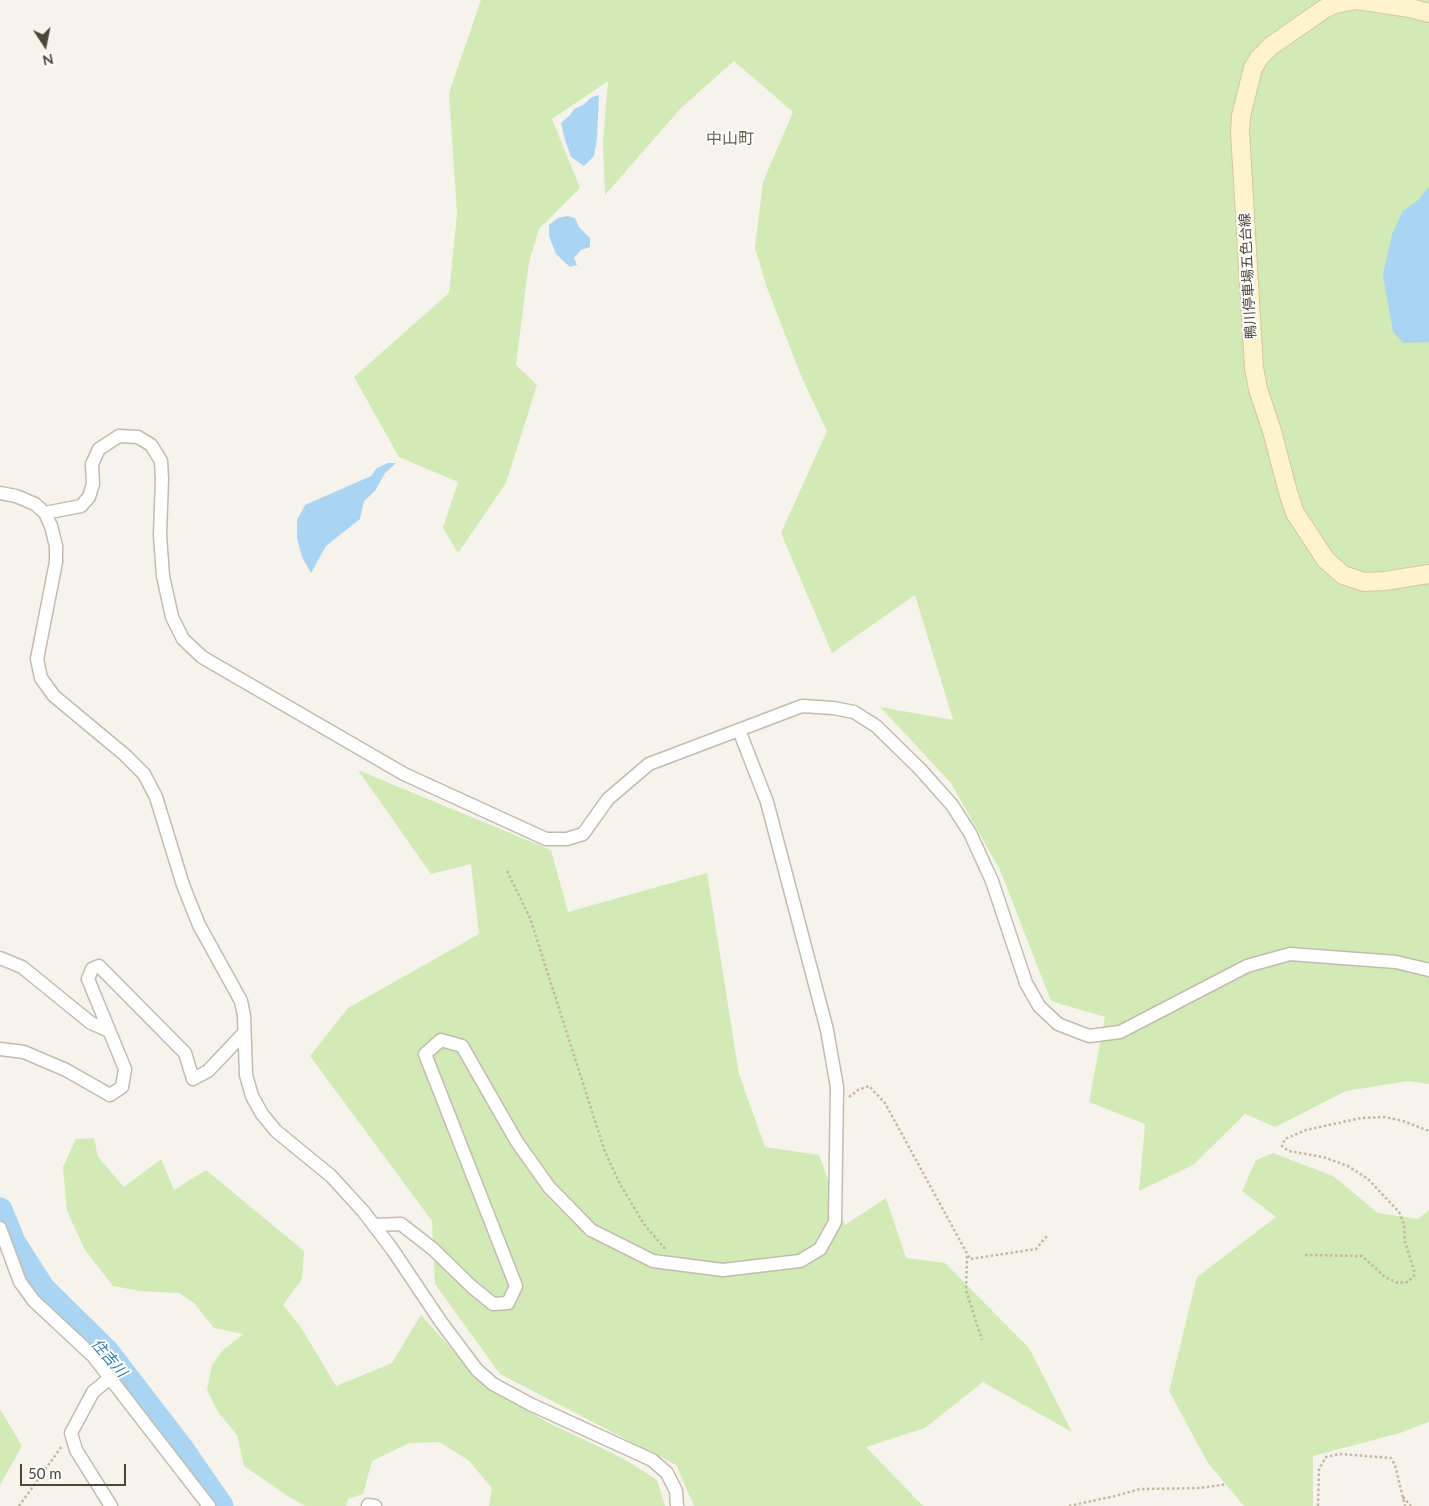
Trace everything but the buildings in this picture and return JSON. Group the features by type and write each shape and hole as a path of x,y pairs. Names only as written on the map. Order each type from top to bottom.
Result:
{"main road":[{"name":"鴨川停車場五色台線","path":"1429,13 1410,8 1357,0 1335,4 1324,10 1277,42 1259,58 1248,88 1241,116 1240,132 1254,368 1258,389 1295,513 1326,560 1343,575 1364,582 1386,582 1429,574"}],"street":[{"path":"45,513 82,506 89,497 93,484 92,464 99,449 106,444 119,436 138,438 152,445 161,461 162,470 160,535 163,576 172,617 183,639 202,657 404,774 546,839 567,839 583,834 608,799 649,764 802,706 833,708 854,712 876,726 920,769 952,805 970,833 992,881 1026,983 1039,1006 1058,1024 1088,1036 1120,1032 1247,966 1290,954 1396,962 1429,970"},
{"path":"0,493 16,496 35,504 45,513 52,526 56,546 56,562 38,659 41,678 54,696 120,750 144,774 156,796 183,885 199,925 241,1001 244,1016 246,1075 252,1096 262,1114 276,1131 331,1176 363,1211 441,1322 478,1370 493,1384 530,1404 652,1460 667,1473 676,1491 677,1506"},
{"path":"374,1225 401,1224 433,1249 471,1286 493,1304 508,1303 516,1286 425,1054 441,1040 462,1046 517,1142 550,1187 591,1230 653,1262 723,1270 800,1261 820,1249 835,1222 837,1087 827,1030 798,918 766,802 739,730"},
{"path":"0,958 22,967 91,1022 109,1031"},
{"path":"0,1049 24,1052 66,1070 110,1095 122,1087 125,1069 88,979 92,969 99,966 185,1053 194,1079 208,1071 244,1033"},
{"path":"0,1228 20,1282 34,1300 93,1356 209,1506"},
{"path":"110,1378 93,1392 72,1433 76,1450 112,1506"}],"path":[{"path":"507,872 530,918 605,1152 621,1186 644,1224 678,1264"},
{"path":"836,1108 858,1090 869,1086 885,1104 970,1259 1036,1249 1047,1236"},
{"path":"1305,1255 1362,1256 1385,1277 1398,1283 1408,1282 1414,1276 1414,1270 1405,1242 1404,1224 1399,1212 1368,1179 1348,1166 1323,1157 1289,1151 1282,1146 1285,1139 1306,1130 1361,1118 1385,1117 1403,1121 1429,1131"},
{"path":"967,1254 966,1290 982,1340"},
{"path":"19,1506 72,1433"},
{"path":"1318,1506 1320,1469 1326,1457 1340,1454 1391,1458 1395,1465 1405,1506"},
{"path":"1069,1506 1140,1489 1200,1488 1227,1484"},
{"path":"1402,1496 1411,1506"}],"green space":[{"path":"481,0 1429,0 1429,1084 1408,1081 1346,1091 1275,1127 1245,1114 1193,1165 1139,1191 1145,1124 1089,1102 1105,1017 1051,1001 1000,870 951,783 880,707 953,720 915,595 832,653 781,533 827,431 802,378 767,288 755,248 763,182 793,112 734,61 681,108 605,195 603,142 608,81 552,119 580,188 539,229 529,262 516,365 537,385 506,483 458,553 443,528 458,482 399,457 354,377 449,293 457,214 449,93"},
{"path":"358,770 551,850 568,912 707,873 739,1074 765,1147 819,1155 845,1225 886,1198 906,1258 945,1263 1029,1348 1072,1432 983,1382 925,1428 866,1447 923,1506 694,1506 676,1465 500,1374 435,1284 432,1221 310,1056 348,1008 479,934 471,864 431,874"},
{"path":"94,1138 98,1157 124,1187 161,1159 174,1190 206,1170 304,1251 302,1279 283,1305 302,1329 336,1386 392,1363 421,1315 486,1387 547,1422 624,1459 657,1480 665,1506 489,1506 492,1488 468,1460 439,1442 409,1443 372,1461 363,1494 348,1499 346,1506 305,1506 289,1497 244,1466 237,1435 218,1412 207,1390 212,1365 223,1350 243,1334 214,1328 194,1303 179,1293 140,1291 113,1286 85,1250 67,1211 63,1167 76,1139"},
{"path":"1273,1153 1333,1176 1378,1213 1418,1219 1429,1210 1429,1422 1400,1433 1313,1456 1313,1506 1244,1506 1208,1463 1169,1391 1197,1277 1276,1217 1242,1191 1256,1160"},
{"path":"0,1409 22,1446 0,1485"}],"water":[{"path":"599,95 597,138 594,156 584,166 571,157 561,123 574,109 583,105 592,97"},
{"path":"1429,187 1429,342 1404,343 1393,332 1383,275 1392,234 1403,211 1417,201"},
{"path":"568,216 575,218 579,227 590,238 590,247 581,250 574,258 577,265 570,267 556,254 549,236 549,225 558,218"},
{"path":"388,463 396,463 385,473 375,491 364,501 360,519 326,546 311,573 302,557 297,538 297,520 305,505 371,476 377,468"}],"waterway":[{"name":"住吉川","path":"0,1210 13,1242 43,1289 108,1353 181,1448 221,1506"}],"district":[{"name":"中山町","path":"730,139"}]}
